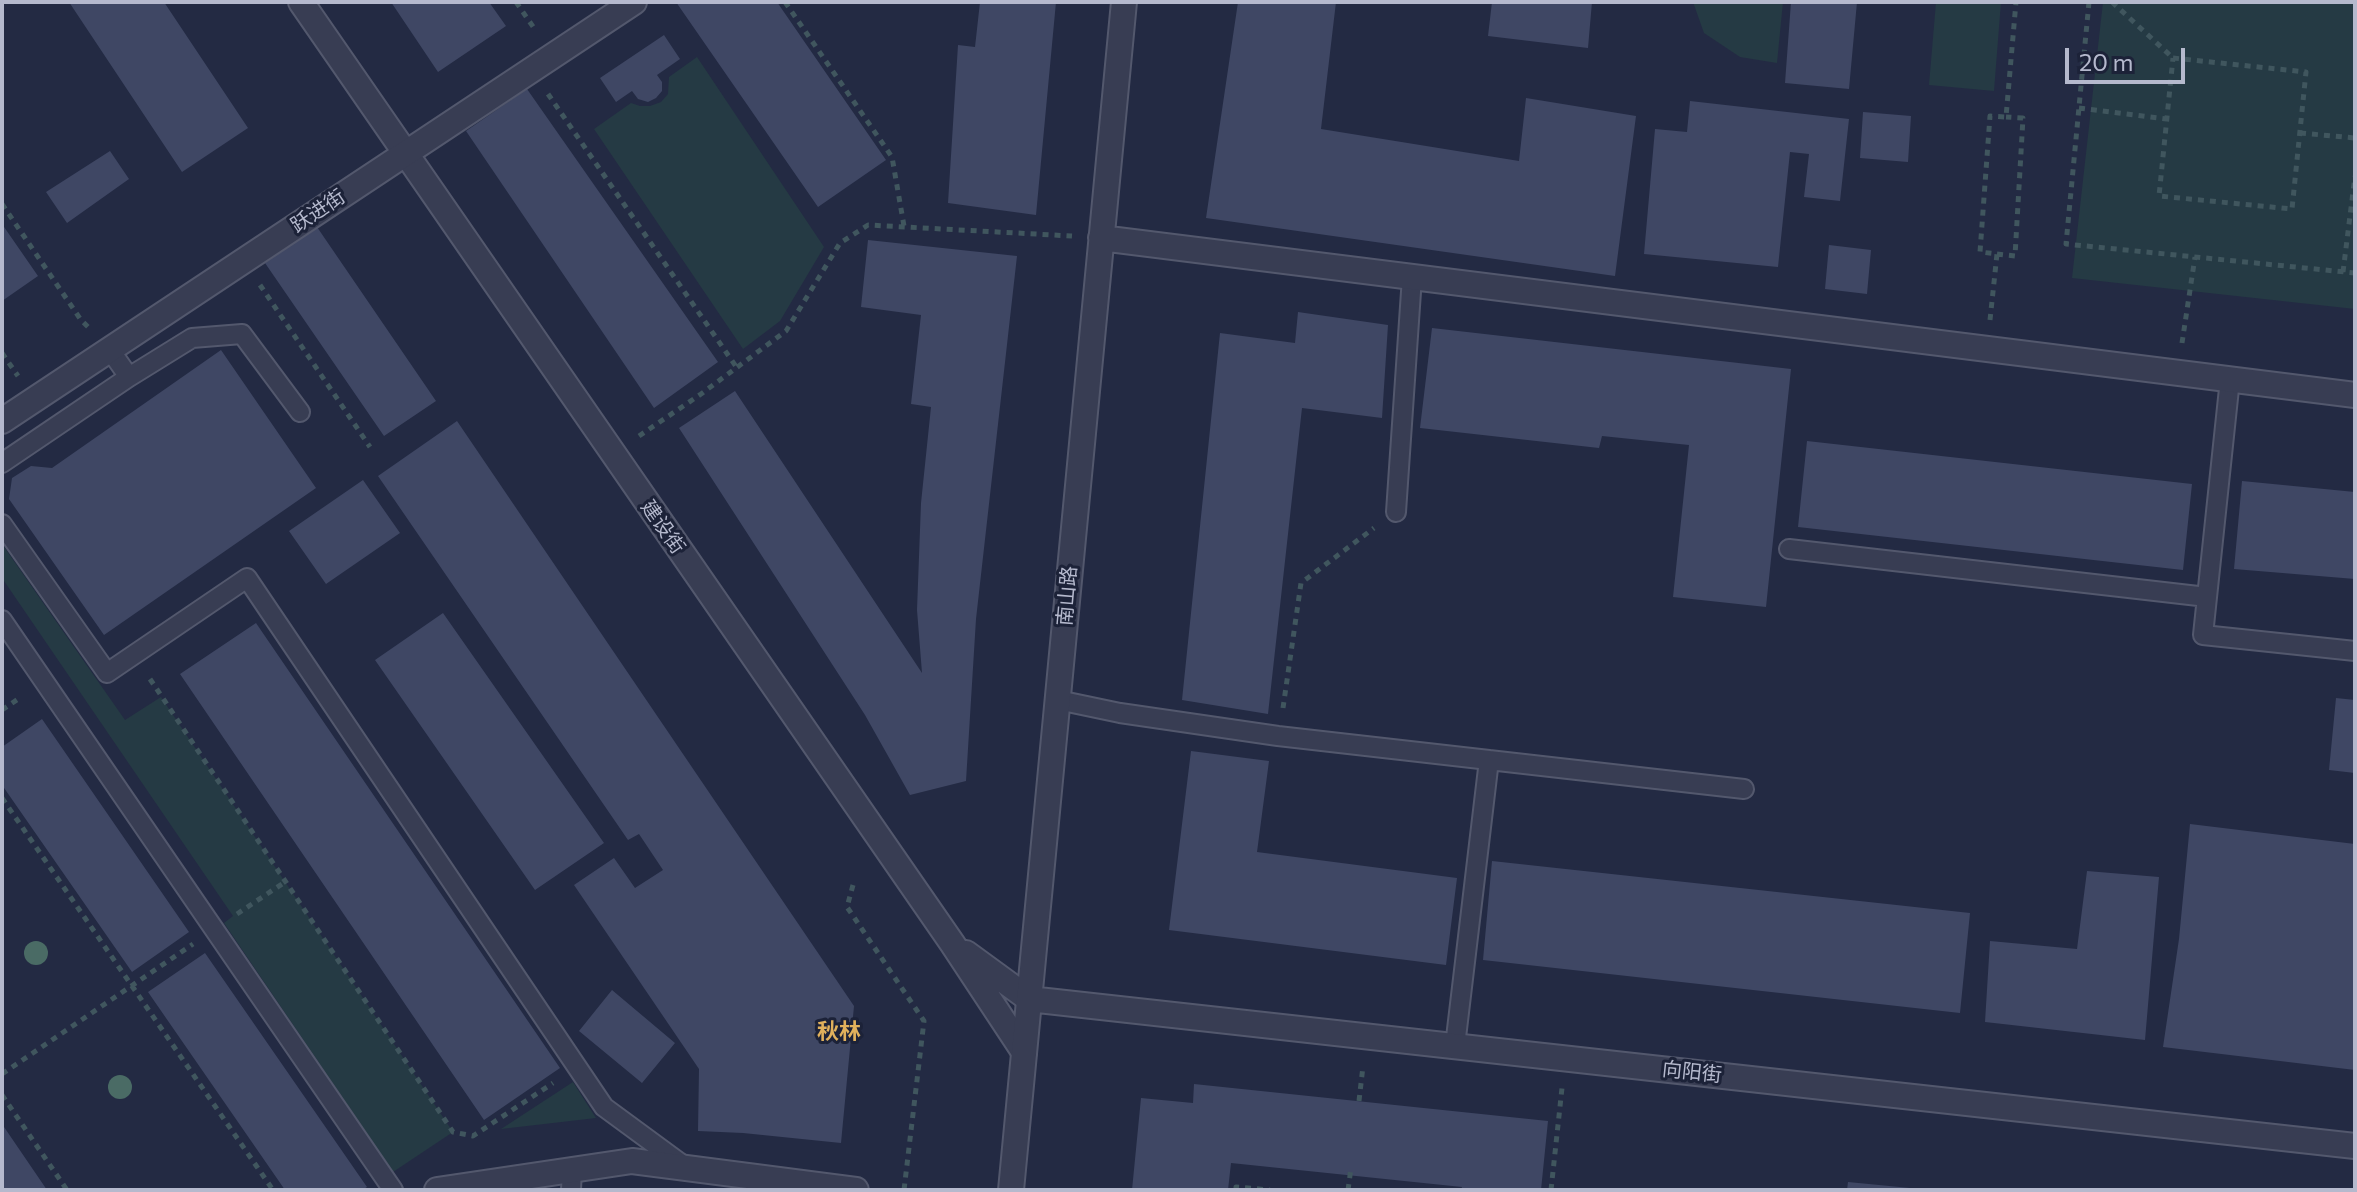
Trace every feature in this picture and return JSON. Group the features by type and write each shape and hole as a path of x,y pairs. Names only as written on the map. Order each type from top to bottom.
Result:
{"street":[{"name":"建设街","path":"301,2 952,943 1024,1052"},
{"name":"跃进街","path":"2,421 634,2"},
{"name":"南山路","path":"1011,1190 1124,2"},
{"path":"1101,238 2355,395"},
{"path":"952,943 1029,999"},
{"name":"向阳街","path":"1029,999 2355,1146"},
{"path":"437,1190 571,1180 632,1161 856,1190"}],"lane":[{"path":"1396,512 1412,277"},
{"path":"2,463 192,338 242,334 300,412"},
{"path":"110,350 129,377"},
{"path":"2230,379 2203,635 2355,651"},
{"path":"2,524 107,673 247,578 604,1107 689,1170"},
{"path":"1789,549 2207,597"},
{"path":"2,620 393,1190"},
{"path":"1058,700 1120,713 1278,736 1744,789"},
{"path":"1455,1046 1489,760"}],"path":[{"path":"785,2 892,157 904,227"},
{"path":"2006,117 2016,2"},
{"path":"2089,2 2066,244 2355,273"},
{"path":"2112,2 2173,58 2306,72 2292,209 2159,196 2173,58"},
{"path":"531,70 737,368"},
{"path":"2079,108 2167,119"},
{"path":"1990,116 2023,118 2015,256 1997,254 1980,252 1990,116"},
{"path":"2300,133 2355,138"},
{"path":"2343,272 2355,176"},
{"path":"2,204 81,320"},
{"path":"612,454 786,331 840,243 868,225 1101,238"},
{"path":"1987,349 1997,254"},
{"path":"2181,350 2195,257"},
{"path":"243,261 370,447"},
{"path":"1278,736 1301,583 1396,512"},
{"path":"134,654 166,707 453,1132 473,1136 577,1067"},
{"path":"2,798 273,1190"},
{"path":"233,916 285,882"},
{"path":"853,885 847,907 924,1021 904,1190"},
{"path":"2,1074 214,930"},
{"path":"1551,1190 1565,1058"},
{"path":"2,1095 67,1190"},
{"path":"1348,1190 1351,1168"},
{"path":"1236,1190 1236,1187 1270,1190"}],"shaded area":[{"path":"1693,2 1783,2 1777,63 1740,57 1704,33"},
{"path":"1936,2 2001,2 1994,91 1929,85"},
{"path":"2103,2 2355,2 2355,309 2072,278"},
{"path":"697,57 824,247 780,321 743,349 594,129 631,103 650,106 661,102 668,94 669,77"},
{"path":"2,544 125,720 161,697 453,1132 393,1172 224,923 233,916 2,578"},
{"path":"573,1082 596,1118 501,1129"}],"building":[{"path":"69,2 164,2 248,128 182,172"},
{"path":"391,2 489,2 506,26 438,72"},
{"path":"676,2 777,2 886,160 818,207"},
{"path":"980,2 1056,2 1036,215 948,203 958,45 975,47"},
{"path":"1238,2 1336,2 1321,129 1519,161 1526,98 1636,116 1615,276 1206,218"},
{"path":"1492,2 1592,2 1588,48 1488,36"},
{"path":"1791,2 1857,2 1849,89 1785,83"},
{"path":"664,35 680,59 657,75 662,82 662,91 648,102 638,99 632,91 616,102 600,78"},
{"path":"527,89 718,362 654,408 466,131"},
{"path":"1690,101 1849,119 1840,201 1804,197 1809,154 1790,152 1778,267 1644,254 1655,129 1687,132"},
{"path":"1863,112 1911,116 1908,162 1860,158"},
{"path":"110,151 129,179 67,223 46,192"},
{"path":"2,224 38,276 2,301"},
{"path":"317,227 436,401 384,436 265,263"},
{"path":"868,240 1017,256 976,619 966,781 910,795 865,715 679,428 735,391 922,673 917,610 921,503 931,407 911,404 921,315 861,307"},
{"path":"1829,245 1871,250 1867,294 1825,289"},
{"path":"1298,312 1388,325 1382,418 1302,408 1268,714 1182,700 1220,333 1295,343"},
{"path":"1432,328 1791,369 1766,607 1673,597 1689,445 1602,436 1599,448 1420,428"},
{"path":"221,350 316,488 104,635 9,499 12,478 31,466 52,468"},
{"path":"457,421 854,1006 841,1143 698,1131 699,1069 574,885 614,858 635,888 663,870 639,834 628,840 378,476"},
{"path":"1807,441 2192,484 2183,570 1798,527"},
{"path":"363,480 400,533 326,584 289,531"},
{"path":"2242,481 2355,492 2355,579 2234,569"},
{"path":"443,613 604,843 535,890 375,660"},
{"path":"256,623 560,1068 484,1120 180,674"},
{"path":"2336,698 2355,700 2355,773 2329,770"},
{"path":"42,719 189,932 132,972 2,785 2,747"},
{"path":"1191,751 1269,761 1257,852 1457,878 1446,965 1169,930"},
{"path":"2190,824 2355,844 2355,1070 2163,1047 2179,939"},
{"path":"1492,861 1970,913 1960,1013 1483,960"},
{"path":"2087,871 2159,877 2145,1040 1985,1022 1990,941 2077,949"},
{"path":"205,953 367,1187 362,1190 285,1190 148,992"},
{"path":"612,990 675,1043 642,1083 579,1031"},
{"path":"1194,1084 1548,1121 1541,1190 1461,1190 1462,1187 1231,1163 1228,1190 1132,1190 1141,1098 1193,1103"},
{"path":"2,1124 47,1190 2,1190"},
{"path":"1848,1182 1910,1188 1910,1190 1847,1190"}],"district":[{"name":"秋林","path":"839,1032"}]}
